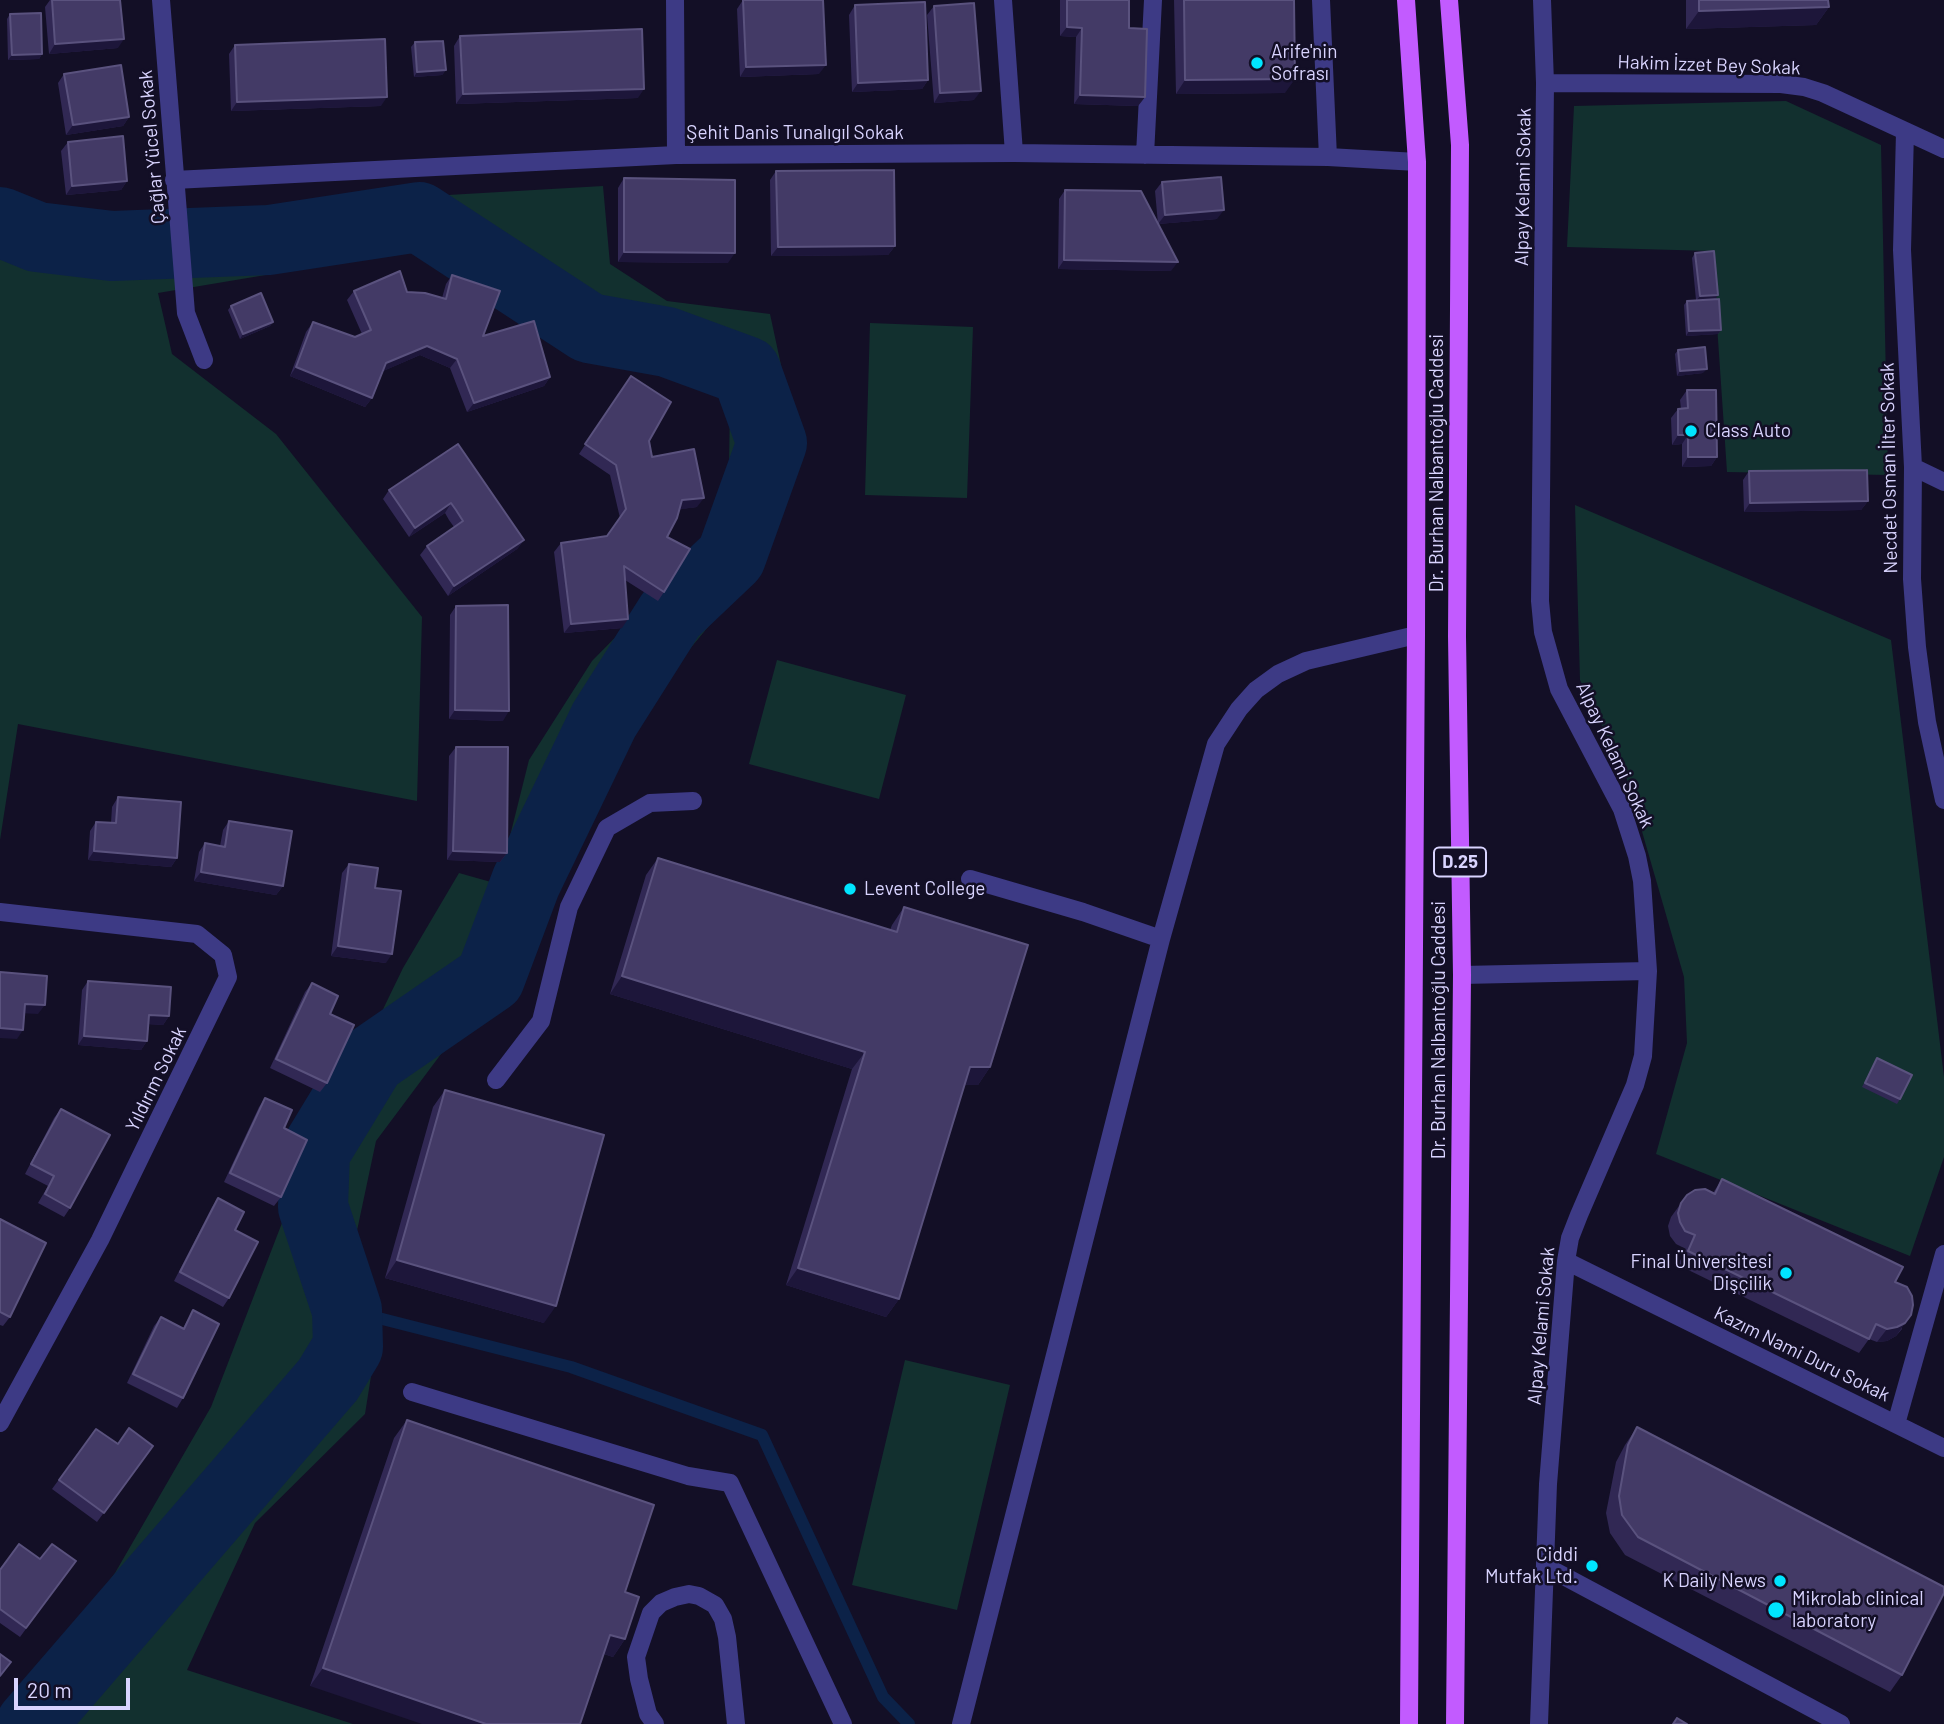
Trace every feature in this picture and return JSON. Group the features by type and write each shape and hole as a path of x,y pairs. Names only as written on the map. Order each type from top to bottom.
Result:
{"main road":[{"name":"Dr. Burhan Nalbantoğlu Caddesi","path":"1406,0 1417,162 1409,1724"},
{"name":"Dr. Burhan Nalbantoğlu Caddesi","path":"1449,0 1460,145 1457,636 1462,975 1455,1724"}],"street":[{"name":"Çağlar Yücel Sokak","path":"161,0 186,313 204,360"},
{"path":"675,0 676,155"},
{"path":"1003,0 1014,153"},
{"path":"1145,155 1153,0"},
{"path":"1321,0 1328,157"},
{"name":"Alpay Kelami Sokak","path":"1539,1724 1548,1484 1566,1261 1570,1238 1579,1215 1635,1085 1643,1056 1648,971 1642,881 1634,843 1622,809 1559,689 1539,601 1545,83 1542,0"},
{"name":"Hakim İzzet Bey Sokak","path":"1545,83 1781,84 1804,87 1823,93 1944,149"},
{"name":"Necdet Osman İlter Sokak","path":"1905,132 1902,250 1913,467 1912,579 1917,647 1929,733 1944,800"},
{"name":"Şehit Danis Tunalıgıl Sokak","path":"174,180 676,155 1014,153 1328,157 1417,162"},
{"path":"1913,467 1944,482"},
{"path":"961,1724 1161,939 1216,744 1239,709 1256,690 1278,674 1306,661 1416,635"},
{"path":"496,1080 541,1021 569,907 607,828 650,803 693,800"},
{"path":"970,879 1083,912 1161,939"},
{"name":"Yıldırım Sokak","path":"0,912 197,934 223,955 229,977 100,1240 0,1423"},
{"path":"1462,975 1648,971"},
{"path":"1896,1424 1944,1254"},
{"name":"Kazım Nami Duru Sokak","path":"1566,1261 1944,1448"},
{"path":"412,1392 688,1476 730,1483 843,1724"},
{"path":"1545,1566 1842,1724"},
{"path":"655,1724 648,1714 636,1657 651,1613 661,1603 689,1594 715,1605 723,1619 736,1724"}],"green space":[{"path":"1786,101 1881,145 1888,475 1727,472 1712,251 1567,247 1574,106"},
{"path":"603,186 610,264 667,301 770,314 792,416 757,568 630,721 600,789 577,818 522,987 447,1046 376,1141 351,1259 375,1351 365,1414 255,1523 187,1670 353,1724 2,1724 115,1573 211,1407 292,1197 403,968 459,873 498,884 529,760 592,661 700,551 729,467 730,401 699,367 580,353 482,279 409,251 158,293 172,354 276,434 422,617 417,801 18,724 0,840 0,187 32,208 104,215"},
{"path":"870,323 973,327 967,498 865,495"},
{"path":"1575,505 1891,640 1944,1077 1944,1157 1910,1256 1656,1154 1687,1043 1684,977 1626,776 1580,680"},
{"path":"777,660 906,695 879,799 749,764"},
{"path":"905,1360 1010,1385 957,1610 852,1585"}],"building":[{"path":"52,0 120,0 124,39 55,44"},
{"path":"743,0 823,0 826,65 746,67"},
{"path":"1067,0 1129,0 1129,28 1147,29 1145,97 1080,95 1082,28 1067,27"},
{"path":"1184,0 1294,0 1295,79 1185,80"},
{"path":"1699,0 1828,0 1829,7 1699,11"},
{"path":"925,2 928,80 858,83 855,5"},
{"path":"974,3 981,91 940,93 934,6"},
{"path":"41,13 42,54 12,55 10,14"},
{"path":"642,29 644,89 463,94 460,36"},
{"path":"385,39 387,97 237,102 235,45"},
{"path":"443,41 446,70 417,72 415,42"},
{"path":"121,65 129,117 73,125 64,74"},
{"path":"123,136 127,181 72,186 68,142"},
{"path":"894,170 895,246 778,247 776,171"},
{"path":"1221,177 1224,210 1165,215 1162,182"},
{"path":"624,178 735,180 735,253 624,252"},
{"path":"1065,190 1141,191 1178,262 1064,260"},
{"path":"1714,251 1718,295 1700,296 1695,253"},
{"path":"400,271 407,292 425,293 446,299 452,275 500,291 483,336 534,321 550,377 474,403 457,359 427,346 386,363 372,398 296,367 313,322 355,337 371,330 354,291"},
{"path":"261,293 273,322 243,334 231,306"},
{"path":"1719,299 1721,330 1689,331 1687,301"},
{"path":"1705,347 1707,369 1680,371 1678,350"},
{"path":"631,376 671,402 649,441 652,457 694,449 704,498 682,500 677,518 667,537 690,549 664,592 624,566 628,619 571,624 561,543 607,536 626,509 616,465 585,444"},
{"name":"Class Auto","path":"1687,390 1716,390 1717,457 1688,457 1688,435 1678,435 1678,409 1688,408"},
{"path":"458,444 524,540 454,586 427,546 463,521 456,510 451,503 415,528 389,490"},
{"path":"1867,470 1868,501 1750,503 1749,471"},
{"path":"508,605 509,711 455,710 456,606"},
{"path":"456,747 508,747 507,853 453,851"},
{"path":"118,797 181,802 177,858 94,851 96,822 116,823"},
{"path":"229,821 292,831 283,886 201,872 205,843 225,847"},
{"path":"658,858 897,932 904,907 1028,945 990,1067 970,1067 899,1299 798,1268 865,1052 622,976"},
{"path":"349,864 378,868 375,888 401,891 392,954 338,946"},
{"path":"0,972 47,976 45,1005 25,1004 23,1030 0,1028"},
{"path":"88,981 171,987 169,1016 149,1015 147,1041 84,1036"},
{"path":"312,983 338,996 330,1014 354,1025 327,1083 276,1059"},
{"path":"1877,1058 1912,1075 1900,1099 1865,1083"},
{"path":"445,1090 604,1135 556,1306 397,1260"},
{"path":"265,1098 292,1110 284,1128 307,1140 281,1197 230,1173"},
{"path":"61,1109 110,1135 70,1208 45,1194 54,1176 31,1164"},
{"name":"Final Üniversitesi Dişçilik","path":"1722,1179 1903,1267 1895,1282 1907,1287 1913,1305 1911,1315 1905,1323 1887,1329 1876,1324 1869,1339 1688,1251 1695,1235 1685,1231 1680,1222 1678,1213 1681,1203 1695,1190 1705,1189 1715,1194"},
{"path":"218,1198 244,1212 235,1230 258,1242 229,1298 180,1272"},
{"path":"0,1219 46,1243 10,1317 0,1312"},
{"path":"193,1310 219,1324 183,1398 133,1374 161,1317 184,1329"},
{"path":"407,1420 654,1505 625,1592 639,1597 625,1639 610,1635 580,1724 486,1724 323,1668"},
{"name":"K Daily News","path":"1637,1427 1944,1587 1944,1593 1902,1675 1638,1537 1622,1515 1619,1496 1628,1445"},
{"path":"129,1428 153,1446 104,1513 59,1480 96,1429 118,1444"},
{"path":"19,1544 40,1559 52,1544 76,1561 26,1628 0,1609 0,1570"},
{"path":"0,1654 11,1662 0,1676"},
{"path":"1677,1718 1687,1724 1673,1724"}],"waterway":[{"path":"0,222 37,237 112,246 269,240 419,217 589,328 667,342 746,371 772,443 731,557 671,614 604,720 526,882 490,978 371,1060 315,1152 313,1207 347,1310 348,1347 328,1380 31,1724"},
{"path":"347,1310 571,1367 762,1435 883,1697 909,1724"}],"place":[{"name":"Arife'nin Sofrası","path":"1257,63"},
{"name":"Class Auto","path":"1691,431"},
{"name":"Levent College","path":"850,889"},
{"name":"Final Üniversitesi Dişçilik","path":"1786,1273"},
{"name":"Ciddi Mutfak Ltd.","path":"1592,1566"},
{"name":"K Daily News","path":"1780,1581"},
{"name":"Mikrolab clinical laboratory","path":"1776,1610"}]}
